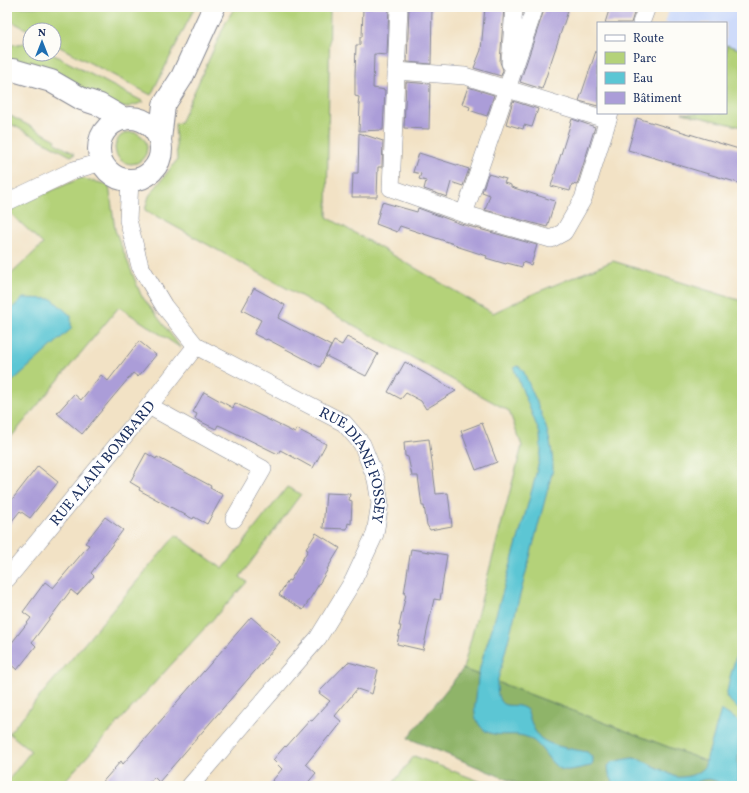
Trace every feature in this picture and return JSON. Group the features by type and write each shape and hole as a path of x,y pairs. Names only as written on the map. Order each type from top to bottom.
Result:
{"street":[{"path":"164,105 130,119 116,121 104,132 99,148 101,161 105,168 116,177 123,180 139,179 153,171 158,164 161,156 160,140 164,105 182,77 214,7"},
{"path":"399,7 391,188 464,214 550,239 564,232 583,199 609,116"},
{"path":"508,89 514,7"},
{"path":"464,214 535,7"},
{"path":"641,22 647,7"},
{"path":"7,70 14,70 51,81 82,99 100,105 130,119 143,121 151,126 160,140"},
{"path":"396,71 465,76 597,113"},
{"path":"82,99 101,139"},
{"path":"7,202 74,170 101,161"},
{"name":"RUE DIANE FOSSEY","path":"130,180 128,220 140,266 164,306 196,346 344,423 362,444 376,479 380,503 375,534 353,581 318,638 190,786"},
{"name":"RUE ALAIN BOMBARD","path":"7,579 149,406 196,346"},
{"path":"149,406 263,469 234,519"}],"shaded area":[{"path":"670,7 742,7 742,50 727,45 727,22 665,22"}],"green space":[{"path":"7,7 195,7 151,95 62,48 62,22 22,22 22,27 7,19"},
{"path":"235,7 330,7 327,217 493,313 535,293 613,261 742,301 742,775 463,669 522,446 509,411 145,210 149,196 177,160 175,124 180,123 227,20"},
{"path":"22,43 22,62 62,62 62,59 144,102 125,108 7,63 7,46"},
{"path":"727,45 742,50 742,127 686,114 727,114"},
{"path":"7,114 56,140 55,143 75,154 71,156 7,122"},
{"path":"128,132 134,132 144,139 147,148 146,154 140,161 134,164 128,164 118,157 115,151 115,145 122,135"},
{"path":"81,178 109,185 115,230 141,295 181,348 119,307 7,442 7,278 43,244 7,210"},
{"path":"287,487 301,494 240,577 247,582 60,786 7,786 7,782 31,751 9,733 176,535 223,569"},
{"path":"463,669 742,775 742,786 523,786 408,738"},
{"path":"414,756 492,786 391,786"}],"water":[{"path":"23,298 52,299 71,316 71,329 7,386 7,313"},
{"path":"518,366 523,370 543,418 550,443 553,469 497,683 498,694 503,704 522,707 527,710 537,734 541,738 552,744 587,752 592,757 593,762 591,766 570,770 564,770 554,765 539,746 529,738 517,735 491,734 481,727 475,715 476,695 481,664 524,518 541,452 540,434 514,369"},
{"path":"742,636 742,704 739,710 726,697 730,677"},
{"path":"721,710 737,720 740,725 738,762 739,786 722,786 711,779 707,779 699,781 692,786 615,786 609,774 608,766 612,762 632,758 640,759 676,777 691,776 704,768"}],"building":[{"path":"363,7 389,7 387,55 374,54 373,88 385,90 383,130 359,131 360,104 358,104 359,97 355,96 355,75 356,45 360,45 360,37 362,37"},
{"path":"409,7 432,7 431,64 407,62"},
{"path":"485,7 504,7 500,62 503,70 501,76 474,68 481,50"},
{"path":"545,7 557,7 568,11 542,89 520,82"},
{"path":"610,7 636,7 631,22 605,22"},
{"path":"596,51 597,106 579,101"},
{"path":"406,82 430,84 429,129 404,128"},
{"path":"468,87 494,95 487,116 469,110 470,107 462,104"},
{"path":"513,101 538,109 532,127 524,125 523,129 506,124"},
{"path":"637,118 742,150 742,184 628,150"},
{"path":"572,119 595,127 577,185 572,184 570,191 551,186"},
{"path":"359,133 383,141 382,167 378,167 377,197 352,197 353,173 358,173"},
{"path":"419,153 469,169 463,186 451,182 447,197 424,189 426,181 419,179 421,174 413,172"},
{"path":"488,174 506,179 504,183 511,185 511,187 555,201 547,227 485,210 490,195 482,192"},
{"path":"382,202 417,212 418,208 461,224 537,245 531,265 523,262 522,267 506,264 486,258 487,256 456,246 457,245 400,226 397,232 376,224"},
{"path":"254,288 285,305 278,318 331,346 320,367 267,339 266,340 254,334 261,320 242,310"},
{"path":"347,337 378,354 366,376 326,356 334,341 342,345"},
{"path":"139,341 156,355 138,377 133,373 82,434 57,413 74,394 81,400 101,375 108,381"},
{"path":"405,362 456,391 426,409 421,401 406,393 401,399 388,392"},
{"path":"204,392 233,408 235,403 295,433 297,429 326,444 313,468 280,450 278,454 223,427 218,425 216,429 195,419 197,414 193,412"},
{"path":"482,423 497,462 476,470 461,431"},
{"path":"429,439 436,494 448,493 452,526 430,530 427,525 424,506 422,506 418,476 412,476 408,457 405,456 404,442"},
{"path":"146,453 156,459 157,457 211,486 210,488 223,495 207,524 194,517 193,519 139,490 140,488 130,482"},
{"path":"38,466 58,482 30,518 20,511 7,527 7,506"},
{"path":"326,493 350,494 349,500 352,501 351,524 348,523 347,529 323,528"},
{"path":"105,517 123,530 91,573 94,576 77,595 71,590 32,642 36,646 17,670 7,661 7,649 31,618 23,612 45,582 53,588 89,545 85,543"},
{"path":"316,533 340,548 303,610 279,595 288,580 290,581"},
{"path":"411,549 447,555 440,600 434,599 423,650 397,644 401,626 399,626 406,594 404,594"},
{"path":"251,617 280,642 159,782 154,777 146,786 99,786 121,761 123,764"},
{"path":"348,662 378,670 372,694 357,689 335,716 342,722 306,764 316,773 305,786 268,786 282,769 273,760 330,701 319,693"}]}
